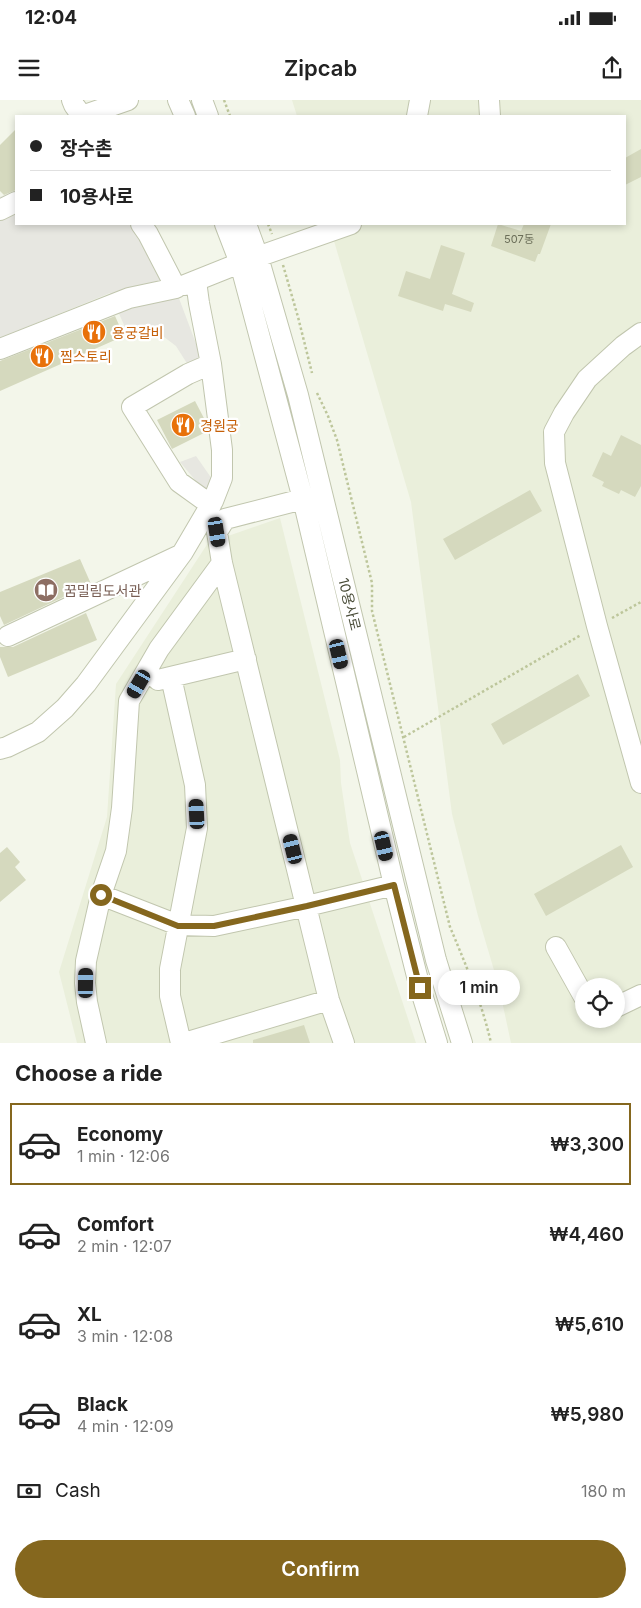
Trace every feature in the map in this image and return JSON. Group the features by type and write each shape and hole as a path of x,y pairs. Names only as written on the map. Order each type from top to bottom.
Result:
{"street":[{"path":"72,100 81,115"},
{"path":"85,115 128,100"},
{"path":"178,100 184,115"},
{"path":"202,100 208,115"},
{"path":"417,115 420,100"},
{"path":"489,100 490,115"},
{"path":"0,210 15,202"},
{"path":"142,225 176,288"},
{"name":"10용사로","path":"226,225 249,260 305,422 436,960 462,1043"},
{"name":"10용사로","path":"246,225 249,260 303,499 394,885 420,988 437,1043"},
{"path":"0,349 129,298 176,288 348,225"},
{"path":"0,749 38,732 65,708 86,684 183,552 211,505 222,478 222,450 196,280"},
{"path":"641,334 623,346 587,379 564,413 554,432 555,463 597,626 641,783"},
{"path":"210,364 188,374 132,407 179,482 211,505"},
{"path":"303,499 225,519 217,532 222,563 329,1000 344,1043"},
{"path":"8,636 162,564 183,552"},
{"path":"96,1043 87,1002 86,961 101,895 116,850 122,808 129,701 159,649 222,563"},
{"path":"139,684 246,659"},
{"path":"171,677 195,785 197,828 170,968 170,996 182,1043 329,1000"},
{"path":"101,895 178,926 214,926 394,885"},
{"path":"556,947 575,981"},
{"path":"625,1003 641,995"}],"path":[{"path":"224,100 230,115"},
{"path":"268,225 298,317 312,373"},
{"path":"316,392 337,440 372,583 372,611 450,927 466,962 485,1017 491,1043"},
{"path":"404,737 641,602"}],"shaded area":[{"path":"292,100 641,100 641,1043 511,1043 499,987 478,916 452,814 411,502 329,225 626,225 626,115 297,115"},
{"path":"15,190 15,225 134,225 174,285 201,357 188,365 176,346 147,324 128,334 110,293 0,338 0,197"},
{"path":"196,456 212,479 207,494 180,462"},
{"path":"280,518 340,760 341,783 350,843 416,1043 77,1043 59,972 107,817 116,684 208,543"}],"building":[{"path":"15,130 15,190 4,195 0,191 0,145"},
{"path":"641,149 641,177 626,184 626,157"},
{"path":"498,225 521,231 524,225 551,225 535,262 491,246"},
{"path":"441,245 465,253 452,294 474,303 471,312 445,304 443,311 398,296 406,271 430,279"},
{"path":"115,316 124,336 0,391 0,361"},
{"name":"경원궁","path":"195,401 207,424 208,431 172,449 157,420"},
{"path":"621,435 641,445 641,486 635,497 621,490 619,494 602,486 604,482 592,476 603,452 611,456"},
{"path":"530,490 542,511 455,560 443,539"},
{"name":"꿈밀림도서관","path":"80,559 91,584 4,625 0,616 0,592"},
{"path":"86,613 97,640 8,677 0,657 0,647 13,647"},
{"path":"578,674 590,696 503,745 491,724"},
{"path":"621,845 633,867 546,916 534,894"},
{"path":"7,847 20,862 15,867 26,880 0,902 0,853"},
{"path":"304,1025 310,1043 253,1043 253,1040"}],"place":[{"name":"용궁갈비","path":"94,332"},
{"name":"찜스토리","path":"42,356"},
{"name":"경원궁","path":"183,425"},
{"name":"꿈밀림도서관","path":"46,590"}],"route":[{"path":"101,895 178,926 214,926 394,885 420,988"}]}
